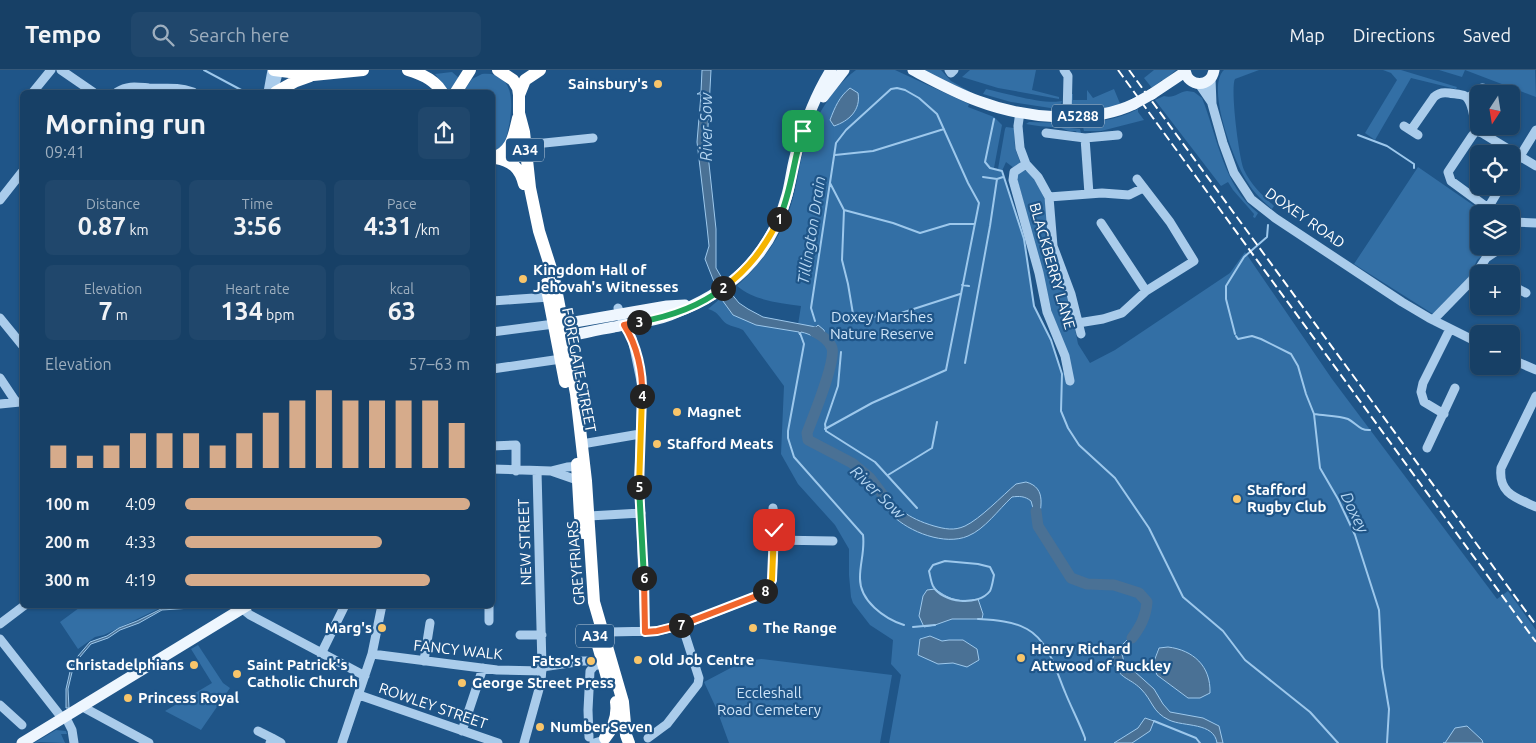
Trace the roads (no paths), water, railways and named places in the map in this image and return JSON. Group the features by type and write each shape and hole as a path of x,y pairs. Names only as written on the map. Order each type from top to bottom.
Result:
{"highway":[{"path":"276,70 312,75 363,70"},
{"path":"408,70 427,77 440,90"},
{"path":"457,90 470,70"},
{"path":"495,158 504,153 512,143 519,114 518,88 513,80 498,70"},
{"path":"519,95 526,80 540,70"},
{"path":"279,90 312,75"},
{"name":"A34","path":"519,114 525,145"},
{"name":"FOREGATE STREET","path":"525,145 530,188 554,278 561,359 581,466"},
{"name":"FOREGATE STREET","path":"495,158 513,164 520,170 522,176 549,297 560,331 582,444 578,484"},
{"name":"GREYFRIARS","path":"581,466 589,516 594,602 623,702 626,735 629,743"},
{"name":"GREYFRIARS","path":"578,484 590,609 600,669 616,701 617,710 616,720 598,740"},
{"path":"600,669 600,640 603,635"},
{"name":"A34","path":"598,740 615,737 629,743"}],"main road":[{"path":"560,331 620,316 669,315 706,300 730,283 754,260 768,240 780,216 787,195 796,151 816,94 831,70"},
{"path":"814,104 822,99 831,84 844,70"},
{"name":"A5288","path":"913,70 978,101 1020,112 1066,117 1110,113 1134,104 1154,93 1185,71 1188,78 1196,83"},
{"name":"A5288","path":"1154,93 1207,82 1214,73"},
{"path":"22,743 240,608"}],"street":[{"path":"35,90 51,70"},
{"path":"60,70 90,90"},
{"path":"74,78 80,70"},
{"path":"269,90 276,70"},
{"path":"275,90 276,70"},
{"path":"1064,70 1068,76 1066,117"},
{"name":"DOXEY ROAD","path":"1214,73 1212,104 1223,143 1234,173 1251,199 1275,218 1431,319"},
{"name":"DOXEY ROAD","path":"1196,83 1212,104"},
{"path":"122,90 133,86 174,87 185,90"},
{"path":"1411,130 1437,94 1463,95 1470,102"},
{"path":"1020,112 1018,126 1019,141 1026,164 1038,177 1050,197 1053,246 1071,294 1081,334"},
{"path":"1536,130 1520,156 1536,166"},
{"path":"1473,135 1448,172 1448,177 1484,205"},
{"path":"1485,135 1502,145"},
{"path":"1051,137 1114,138"},
{"path":"525,145 593,138"},
{"path":"1085,138 1089,194"},
{"name":"BLACKBERRY LANE","path":"1026,164 1014,172 1013,180 1039,273 1047,312 1065,356 1070,381"},
{"path":"0,200 20,175"},
{"path":"1078,323 1103,319 1122,313 1146,291 1197,259 1138,179"},
{"path":"1050,197 1089,194 1129,196 1143,188"},
{"path":"1101,223 1103,234 1146,291"},
{"path":"1520,224 1536,223"},
{"path":"1482,265 1490,255"},
{"path":"1470,282 1431,319 1470,339"},
{"path":"1520,290 1526,293"},
{"path":"495,301 549,297"},
{"path":"620,316 632,338 642,386 639,478 645,632"},
{"path":"0,318 20,343"},
{"path":"1444,414 1424,402 1421,392 1422,383 1450,329"},
{"path":"495,332 560,331"},
{"path":"495,369 561,359"},
{"path":"1520,362 1536,370"},
{"path":"0,378 20,402"},
{"path":"1427,448 1455,388"},
{"path":"1536,396 1501,468 1500,483 1511,495 1536,507"},
{"path":"0,405 20,402"},
{"path":"582,444 640,434"},
{"path":"495,446 516,445 516,471"},
{"path":"495,469 551,471 581,466"},
{"name":"NEW STREET","path":"524,743 542,669 537,471"},
{"path":"551,471 578,484"},
{"path":"603,635 609,632 657,631 682,625 759,595 772,583 775,521 773,508"},
{"path":"589,516 641,513"},
{"path":"774,540 832,541"},
{"path":"0,624 21,608"},
{"path":"245,608 250,615 365,676"},
{"path":"321,654 344,608"},
{"path":"342,743 372,654 381,608"},
{"path":"489,608 489,621"},
{"path":"424,661 430,623"},
{"path":"648,738 666,724 698,684 699,678 682,625"},
{"path":"520,635 542,635"},
{"path":"0,639 64,717 72,730 74,743"},
{"name":"FANCY WALK","path":"372,654 483,668 542,669 591,661 600,669"},
{"path":"462,731 483,668"},
{"path":"598,740 588,710 590,670 600,669"},
{"name":"ROWLEY STREET","path":"359,695 498,743"},
{"path":"0,705 22,726"},
{"path":"81,706 149,743"},
{"path":"258,731 270,741 281,743"}],"water":[{"path":"702,70 711,70 707,145 716,229 716,268 730,292 739,303 748,309 763,317 816,327 818,325 824,330 827,340 801,332 800,335 799,332 756,325 733,315 720,297 705,259 709,246 697,142 701,94 697,94 701,92"},
{"path":"850,88 858,93 856,110 849,118 834,126 830,120 840,99"},
{"path":"1026,482 1033,485 1040,494 1041,506 1038,526 1031,501 1022,497 1012,497 986,524 974,533 959,539 928,536 908,527 887,509 877,488 909,516 934,526 953,529 961,528 971,523 1016,484"},
{"path":"935,589 955,600 978,599 983,614 982,619 952,619 924,627 919,616 923,596 927,590"},
{"path":"191,608 162,610 139,623 120,630 108,638 91,644 74,664 68,689 69,708 66,708 66,689 72,663 90,642 107,636 119,628 161,609"},
{"path":"1140,627 1122,654 1124,662 1154,689 1170,712 1203,718 1219,726 1223,743 1217,743 1215,736 1204,728 1175,722 1163,717 1141,689 1118,671 1112,660 1116,651"},
{"path":"930,636 942,641 963,640 977,649 979,660 967,667 953,663 938,664 918,655 920,639"},
{"path":"1168,647 1185,652 1199,661 1204,667 1210,683 1210,693 1200,698 1188,698 1157,675 1153,664 1159,648"},
{"path":"1145,718 1154,721 1150,731 1132,743 1114,743 1138,728"},
{"path":"1467,726 1483,743 1445,743 1455,728"}],"waterway":[{"path":"204,70 241,90"},
{"name":"Tillington Drain","path":"815,321 811,308 836,143 846,130 891,89 905,90"},
{"path":"825,429 872,403 946,370 979,203 937,114 919,98 905,90"},
{"path":"994,119 985,162 990,168 1002,171 1024,239 1034,306 1051,340 1062,374 1061,411 1068,428 1079,445 1115,478 1149,528 1183,597 1223,631 1245,660 1310,712 1338,743"},
{"path":"835,155 873,151 944,129"},
{"path":"1358,135 1387,146 1414,164 1414,168"},
{"path":"983,177 997,179"},
{"path":"965,363 997,179 1003,177"},
{"path":"830,183 844,210 893,223 920,233 950,224 974,224"},
{"path":"844,210 842,260 854,320 859,322 877,316 895,315 960,294"},
{"name":"Doxey","path":"1235,334 1226,299 1226,286 1244,257 1267,237 1268,225"},
{"path":"962,285 969,286"},
{"name":"River Sow","path":"815,332 829,343 832,348 832,355 831,365 823,390 807,433 808,440 852,463 870,478 886,499"},
{"name":"Tillington Drain","path":"800,333 804,344 788,431 788,438 794,457 863,535 860,577 861,586 868,601 881,614 904,625"},
{"name":"Doxey","path":"1236,336 1238,339 1252,336 1261,339 1291,354 1298,366 1314,414 1320,468 1338,499 1355,535 1379,610 1382,667 1389,709 1387,743"},
{"path":"841,352 838,386 825,424 826,431 875,462 917,508"},
{"path":"1314,414 1348,419 1361,428 1370,430"},
{"path":"888,475 932,448 937,422"},
{"name":"River Sow","path":"1036,511 1038,526 1071,578 1087,584 1114,585 1139,593 1147,602 1146,612 1132,638"},
{"path":"945,561 990,567 994,575 990,591 984,596 969,601 960,601 944,596 933,586 929,571 933,565 945,561"},
{"name":"Tillington Drain","path":"978,619 1016,624 1035,634 1051,657 1085,740"},
{"name":"Tillington Drain","path":"913,627 935,625"},
{"path":"1154,721 1196,738 1200,743"}],"railway":[{"path":"1118,70 1536,642"},
{"path":"1129,70 1536,625"}],"place":[{"name":"Sainsbury's","path":"658,84"},
{"name":"Kingdom Hall of Jehovah's Witnesses","path":"523,279"},
{"name":"Magnet","path":"677,412"},
{"name":"Stafford Meats","path":"657,444"},
{"name":"Stafford Rugby Club","path":"1237,499"},
{"name":"Marg's","path":"382,628"},
{"name":"The Range","path":"753,628"},
{"name":"Henry Richard Attwood of Ruckley","path":"1021,658"},
{"name":"Old Job Centre","path":"638,660"},
{"name":"Fatso's","path":"591,661"},
{"name":"Christadelphians","path":"194,665"},
{"name":"Saint Patrick's Catholic Church","path":"237,674"},
{"name":"George Street Press","path":"462,683"},
{"name":"Princess Royal","path":"128,698"},
{"name":"Number Seven","path":"540,727"}],"park label":[{"name":"Doxey Marshes Nature Reserve","path":"882,326"},
{"name":"Eccleshall Road Cemetery","path":"769,702"}]}
